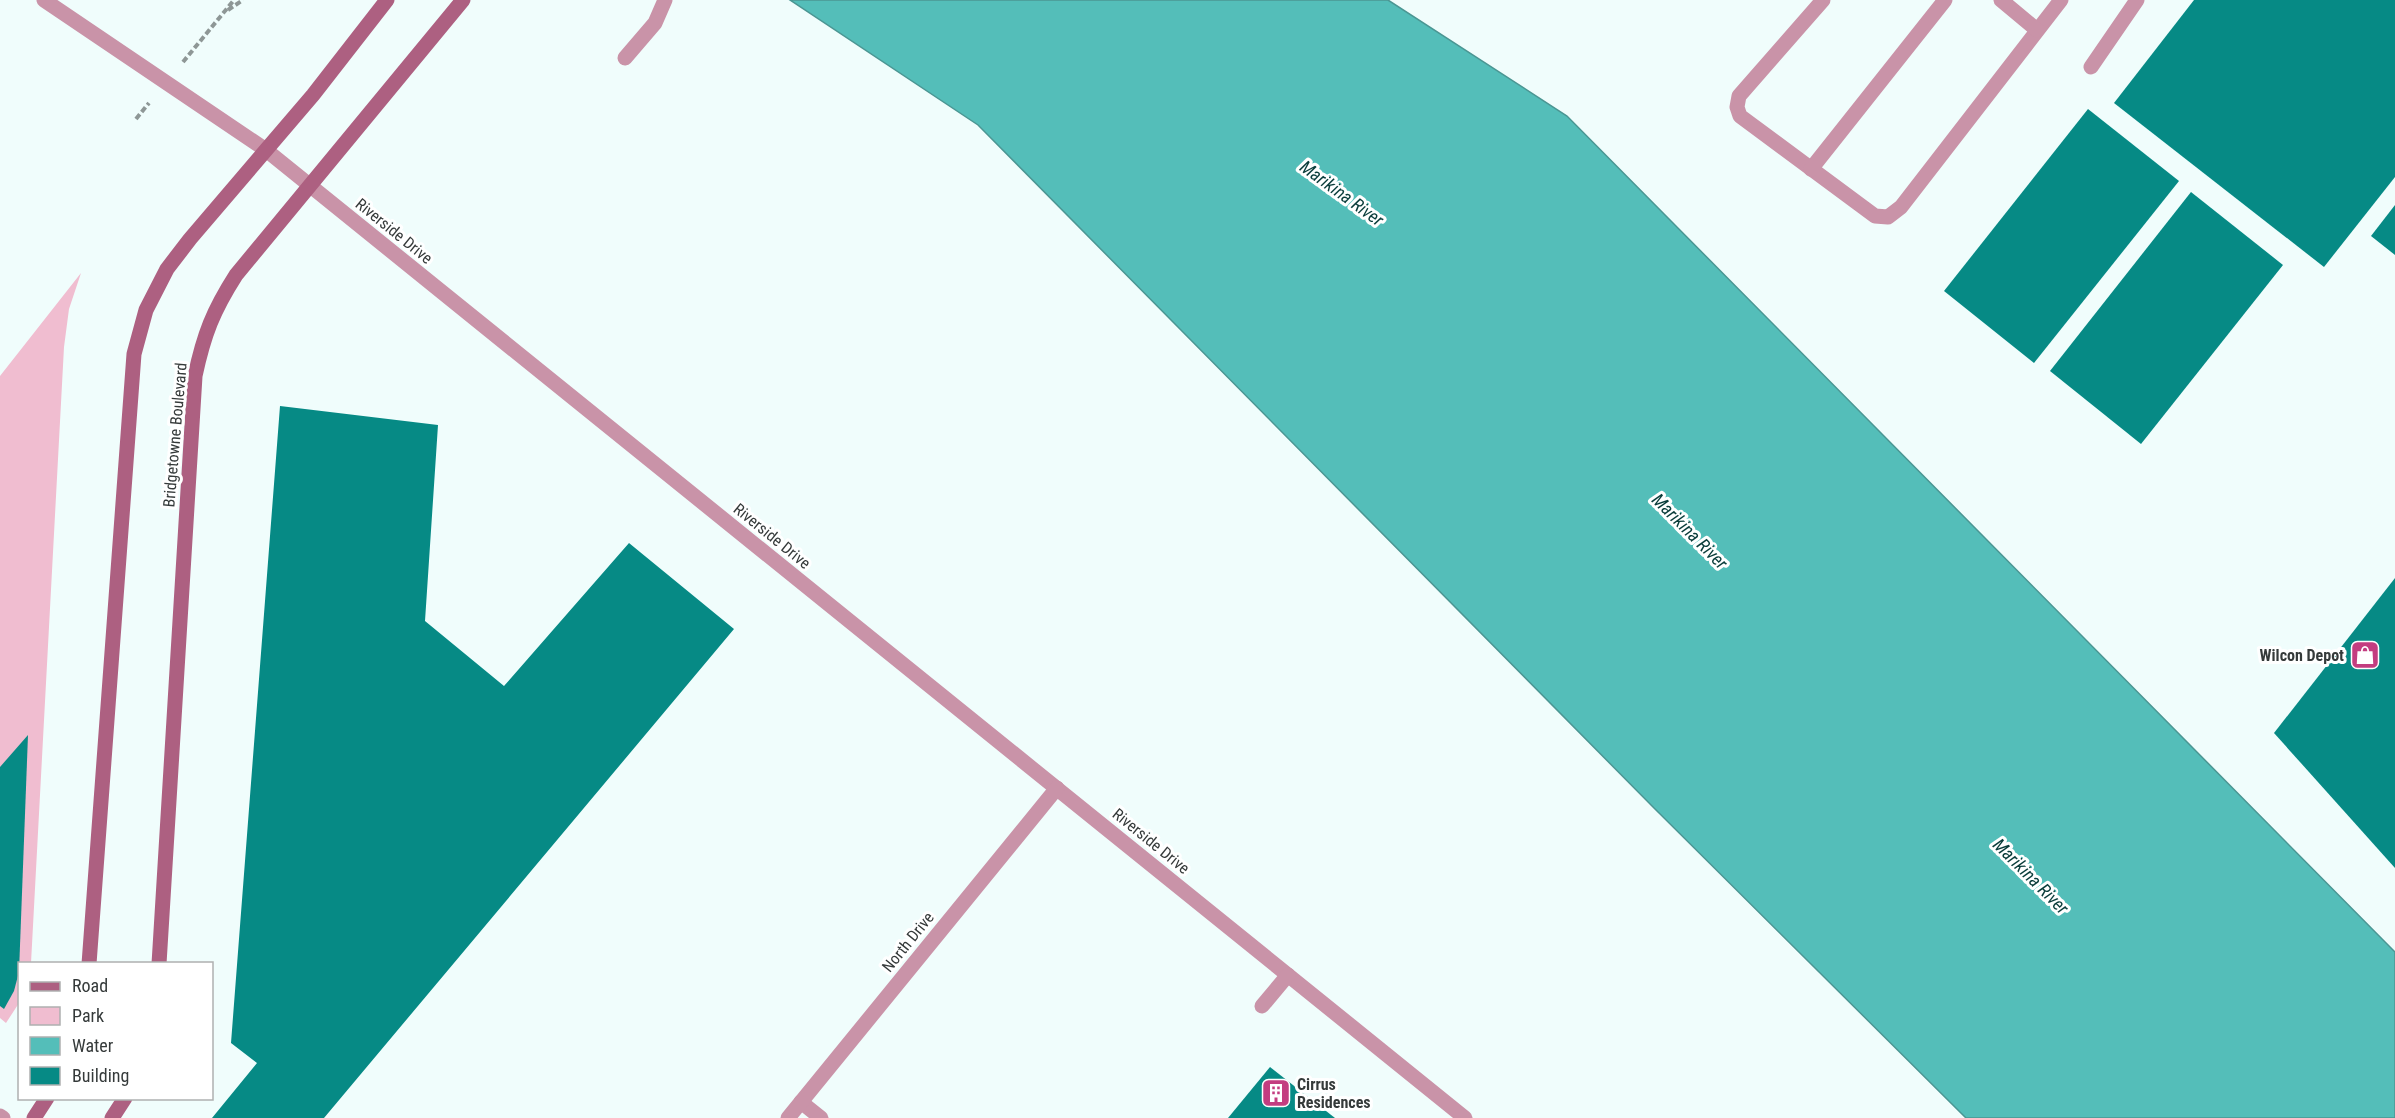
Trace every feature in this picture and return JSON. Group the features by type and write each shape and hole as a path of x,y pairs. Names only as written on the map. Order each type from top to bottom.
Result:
{"street":[{"name":"Riverside Drive","path":"44,0 266,150 1465,1118"},
{"path":"89,962 134,354 146,309 167,269 190,239 313,95 387,0"},
{"name":"Bridgetowne Boulevard","path":"159,962 195,376 204,336 216,305 236,275 463,0"},
{"path":"625,57 654,23 665,0"},
{"path":"1823,0 1740,96 1737,107 1740,116 1875,216 1888,217 1901,207 2061,0"},
{"path":"1811,169 1945,0"},
{"path":"2001,0 2037,30"},
{"path":"2091,67 2137,0"},
{"name":"North Drive","path":"788,1118 1057,788"},
{"path":"1262,1006 1288,975"},
{"path":"34,1118 46,1100"},
{"path":"112,1118 124,1100"},
{"path":"801,1102 820,1118"}],"path":[{"path":"194,48 234,0"},
{"path":"222,14 243,0"}],"green space":[{"path":"81,273 69,309 64,347 31,962 18,962 18,1005 6,1023 0,1018 0,376"}],"water":[{"name":"Marikina River","path":"790,0 1388,0 1567,116 2395,952 2395,1118 1966,1118 1654,808 978,125"}],"building":[{"path":"2194,0 2395,0 2395,177 2324,267 2114,103"},
{"path":"2088,109 2179,181 2034,363 1944,291"},
{"path":"2191,192 2283,265 2141,444 2050,371"},
{"path":"2395,205 2395,255 2371,236"},
{"path":"280,406 438,425 425,621 504,686 629,543 734,629 324,1118 212,1118 257,1063 231,1043"},
{"name":"Wilcon Depot","path":"2395,578 2395,868 2274,733"},
{"path":"28,735 19,962 14,991 4,1009 0,1006 0,767"},
{"name":"Cirrus Residences","path":"1270,1067 1335,1118 1228,1118"}],"place":[{"name":"Wilcon Depot","path":"2365,655"},
{"name":"Cirrus Residences","path":"1276,1093"}]}
